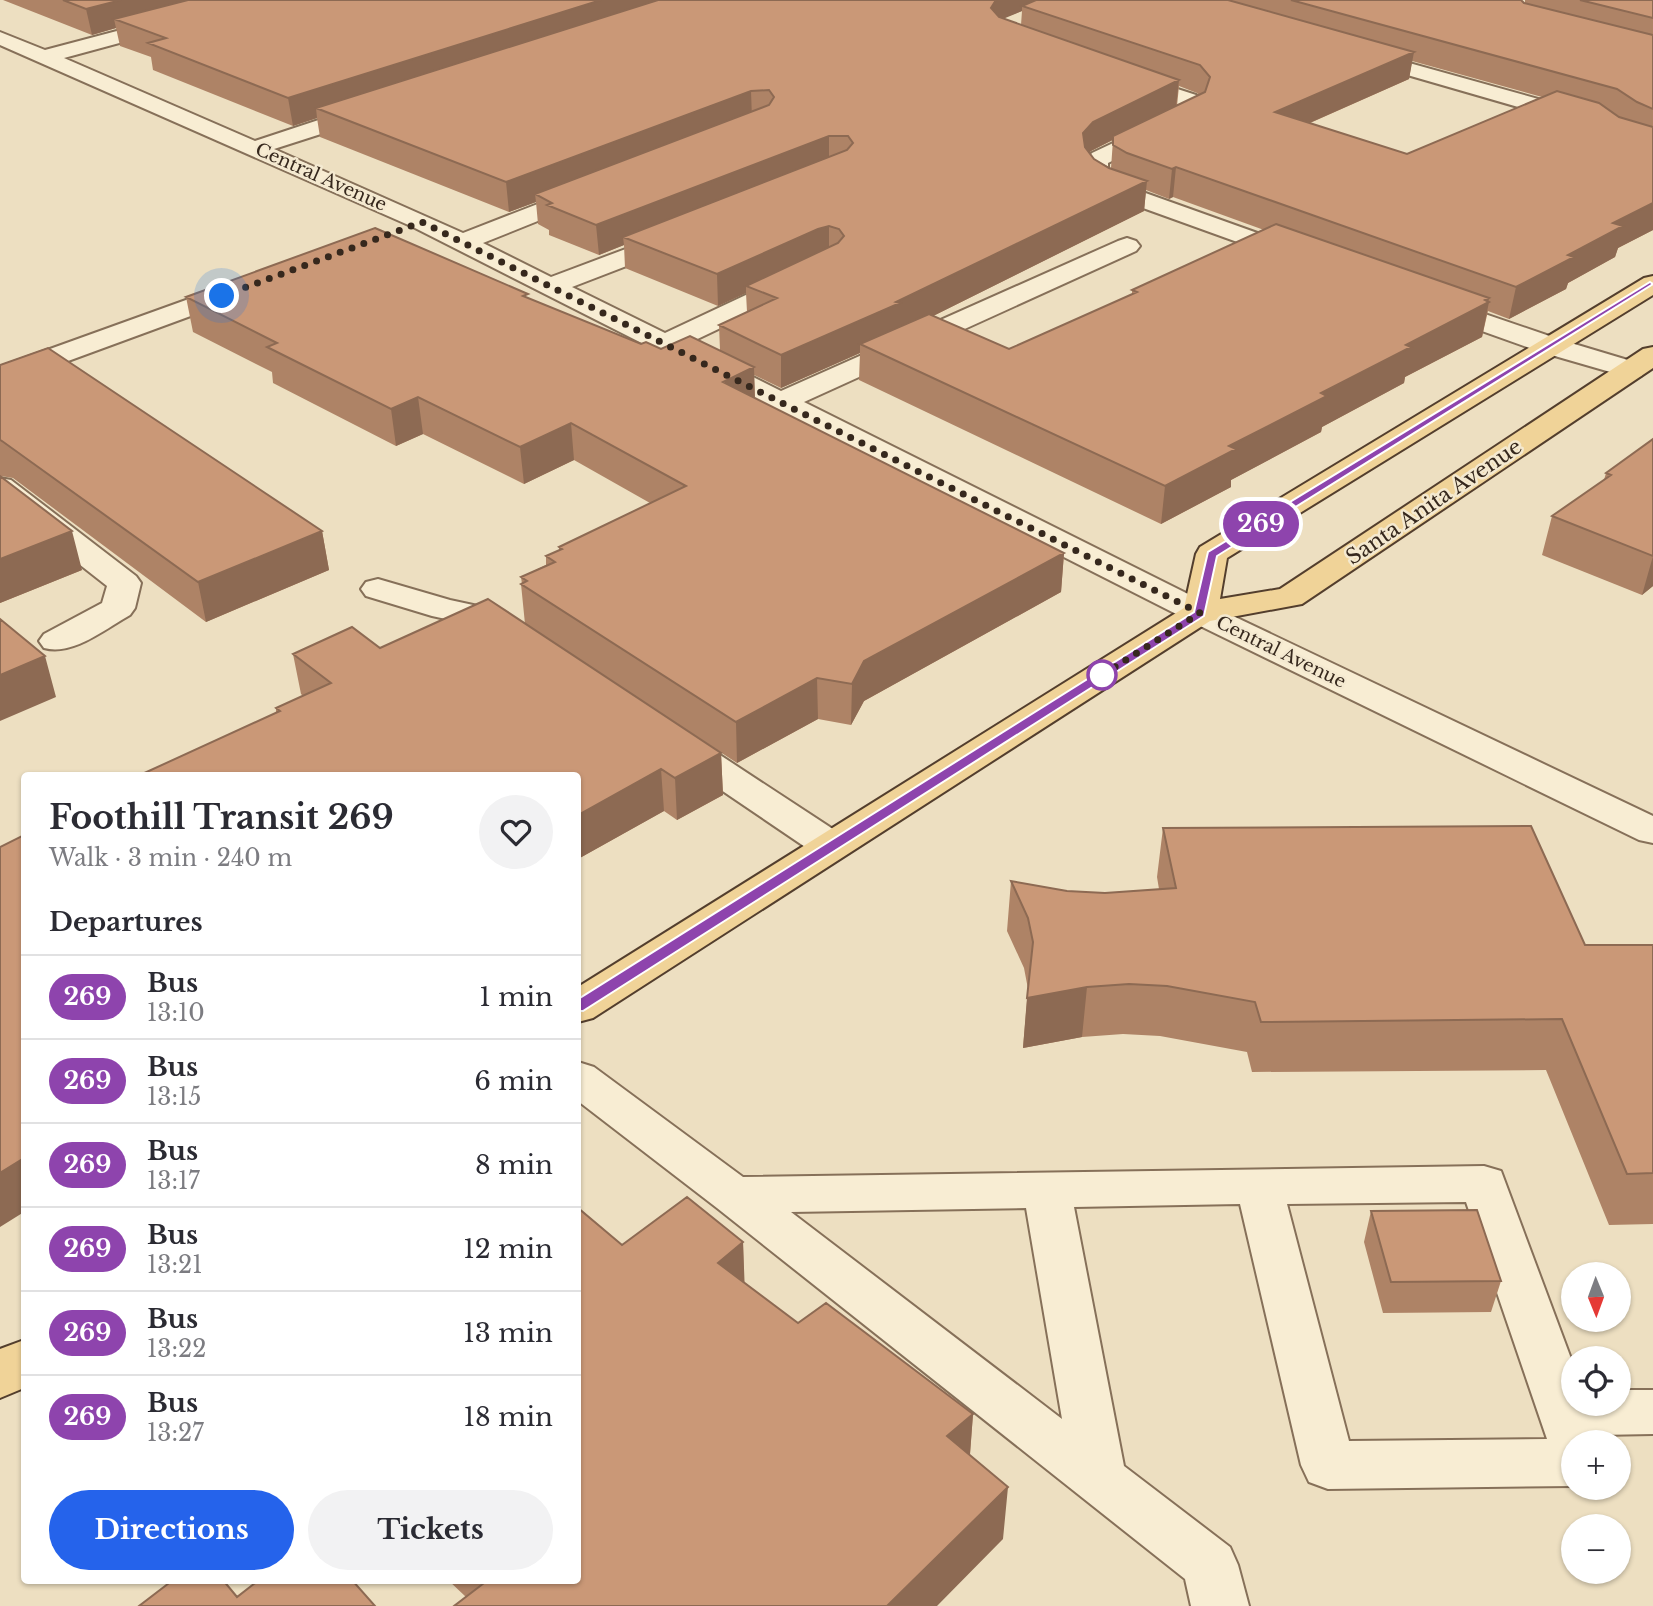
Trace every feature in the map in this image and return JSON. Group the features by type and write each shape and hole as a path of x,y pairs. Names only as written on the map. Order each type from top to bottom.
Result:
{"main road":[{"path":"1200,613 1212,554 1653,284"},
{"name":"Santa Anita Avenue","path":"581,1005 1200,613 1290,597 1642,363"},
{"path":"0,1376 21,1363"}],"street":[{"path":"44,57 256,0"},
{"name":"Central Avenue","path":"0,38 422,222 1200,613 1653,831"},
{"path":"1338,49 1602,124 1621,138 1653,148"},
{"path":"1110,73 1188,100 1194,106 1193,113 1100,158 1095,164 1096,179 1115,190 1323,265"},
{"path":"255,148 388,104"},
{"path":"462,242 610,184"},
{"path":"383,236 422,222"},
{"path":"550,286 690,232"},
{"path":"781,402 1126,246"},
{"path":"665,344 815,273"},
{"path":"0,377 254,284"},
{"path":"1414,297 1551,346 1642,363"},
{"path":"46,360 78,376"},
{"path":"0,487 124,583 118,608 56,641"},
{"path":"377,589 444,609 489,618 531,646"},
{"path":"650,726 831,846"},
{"path":"581,1080 734,1195 1210,1565 1220,1606"},
{"path":"734,1195 1484,1184 1568,1430"},
{"path":"1259,1186 1328,1465 1561,1440"},
{"path":"1047,1189 1099,1478"},
{"path":"1598,1430 1653,1412"}],"building":[{"path":"63,0 121,0 86,9"},
{"path":"188,0 601,0 288,98 148,43 166,38 114,19"},
{"path":"658,0 996,0 991,8 999,17 1179,80 1093,122 1083,133 1085,147 1094,159 1109,168 1147,181 896,302 900,303 781,355 719,325 777,298 746,286 838,243 844,236 839,229 829,226 818,229 717,274 623,237 847,150 853,143 848,136 829,136 596,225 547,205 552,203 535,194 769,105 774,97 769,90 751,91 506,182 316,108"},
{"path":"1036,0 1228,0 1414,52 1275,112 1407,154 1557,91 1599,103 1619,117 1653,127 1653,203 1613,223 1623,226 1568,255 1574,257 1516,287 1176,167 1172,169 1127,153 1113,145 1113,136 1205,92 1210,77 1200,65 1022,6"},
{"path":"1291,0 1521,0 1524,3 1653,35 1653,109 1617,89"},
{"path":"1580,0 1653,0 1653,18"},
{"path":"1276,224 1489,298 1485,300 1489,302 1406,345 1411,347 1321,393 1327,396 1229,446 1236,449 1165,486 860,344 929,314 1009,349 1137,292 1132,290"},
{"path":"375,228 528,294 523,296 641,344 646,342 661,349 690,336 754,367 723,382 1064,553 864,661 852,684 817,678 736,722 521,584 527,581 521,577 555,562 546,556 562,549 559,547 686,486 571,423 520,447 418,397 391,409 267,347 277,343 186,297"},
{"path":"48,348 322,531 198,582 0,440 0,365"},
{"path":"1653,439 1653,556 1552,516 1611,475 1606,473"},
{"path":"0,476 72,531 0,559"},
{"path":"488,599 721,753 675,778 661,769 581,813 581,772 147,772 280,711 276,708 331,683 293,654 352,627 380,648"},
{"path":"0,619 45,656 0,675"},
{"path":"1531,826 1585,945 1653,945 1653,1173 1627,1174 1562,1019 1261,1022 1255,1002 1167,986 1129,984 1087,987 1027,998 1033,942 1028,918 1011,881 1067,891 1105,893 1176,888 1163,828"},
{"path":"21,836 21,1160 0,1173 0,847"},
{"path":"687,1197 743,1242 718,1263 798,1323 826,1303 973,1414 947,1436 1008,1487 887,1606 454,1606 483,1584 581,1584 581,1211 622,1245"},
{"path":"1477,1210 1501,1281 1391,1282 1371,1211"},
{"path":"168,1584 226,1584 237,1597 254,1584 356,1584 375,1606 139,1606"}],"bus line":[{"name":"269","path":"581,1005 1200,613 1212,554 1653,284"}],"route":[{"path":"222,296 422,222 1200,613 1102,675"}]}
